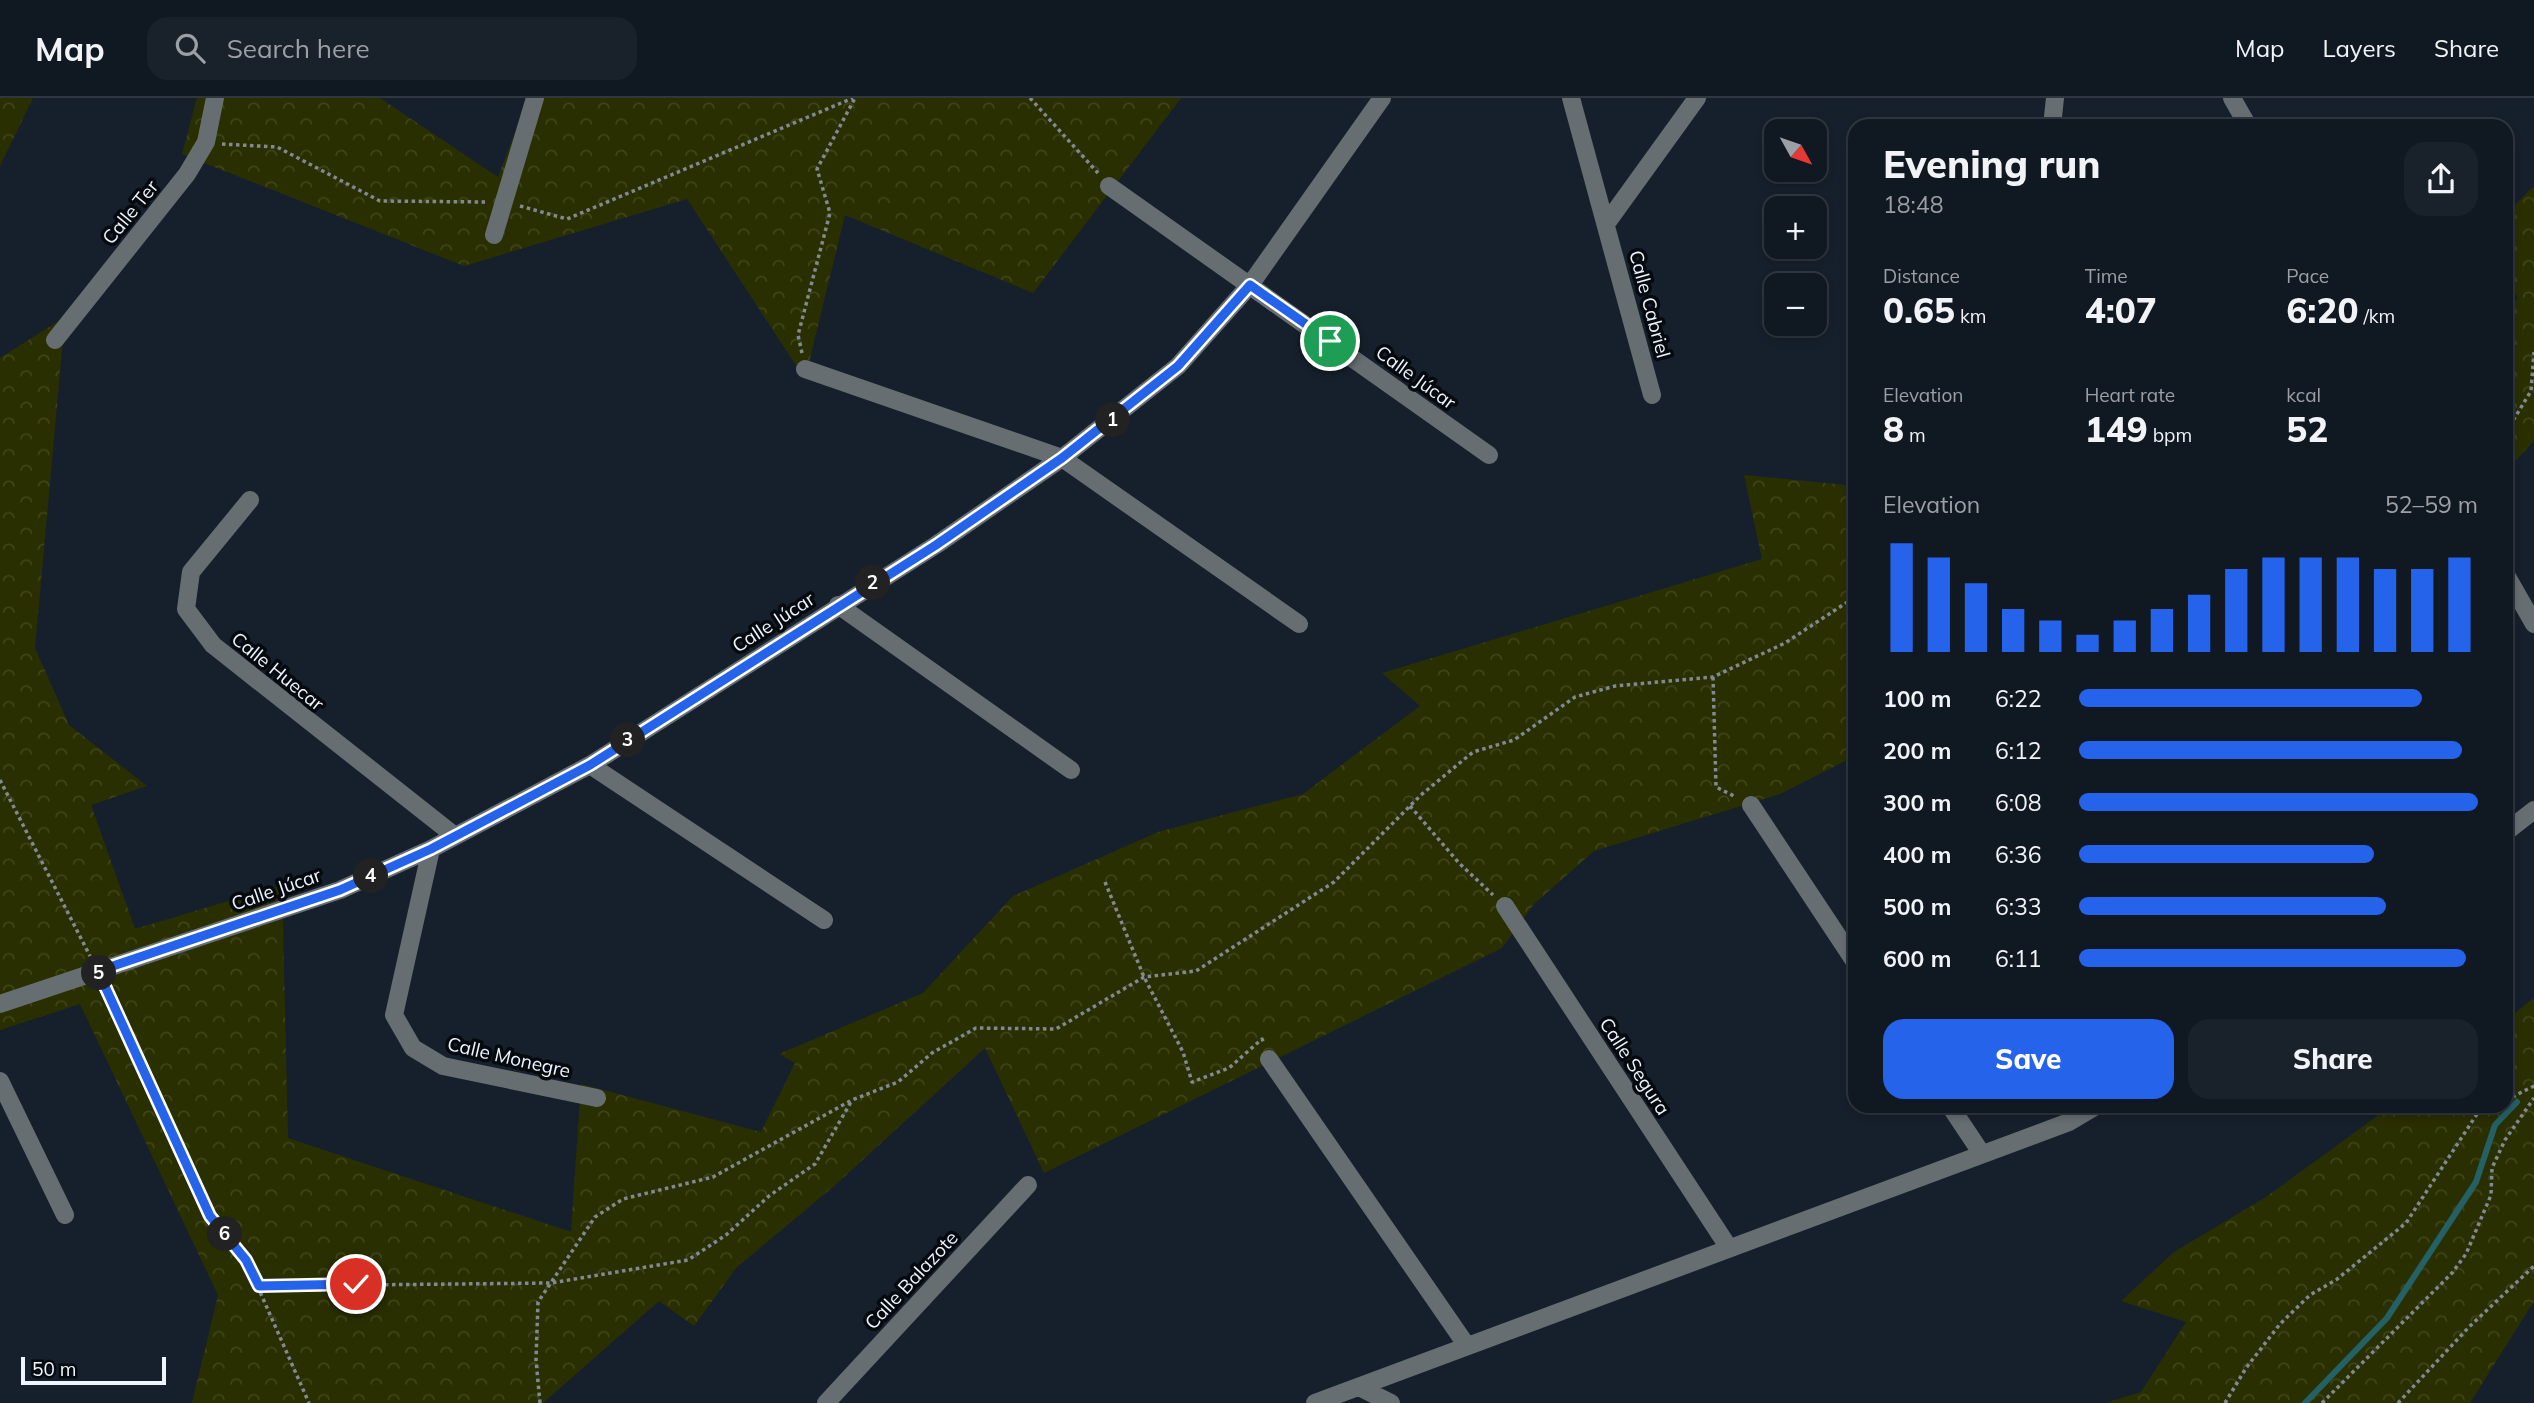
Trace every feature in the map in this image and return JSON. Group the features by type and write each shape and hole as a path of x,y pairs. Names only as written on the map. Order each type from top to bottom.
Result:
{"street":[{"name":"Calle Ter","path":"55,340 187,174 206,142 215,98"},
{"path":"494,235 536,98"},
{"name":"Calle Júcar","path":"0,1004 340,890 431,849 590,765 936,545 1062,458 1178,366 1250,285 1381,98"},
{"name":"Calle Cabriel","path":"1571,98 1652,395"},
{"path":"1606,224 1697,98"},
{"path":"2053,119 2056,98"},
{"path":"2232,98 2244,119"},
{"name":"Calle Júcar","path":"1109,186 1489,455"},
{"path":"805,369 1062,458 1299,624"},
{"name":"Calle Huecar","path":"250,500 191,572 186,609 212,645 455,836"},
{"path":"2513,587 2533,623"},
{"name":"Calle Júcar","path":"838,605 1071,770"},
{"path":"590,765 824,920"},
{"path":"1751,805 1848,951"},
{"path":"2513,826 2534,810"},
{"name":"Calle Monegre","path":"431,849 394,1015 413,1048 443,1066 597,1098"},
{"name":"Calle Segura","path":"1505,906 1730,1248"},
{"path":"1269,1059 1467,1346"},
{"path":"0,1081 65,1215"},
{"path":"1955,1113 1982,1154"},
{"path":"1315,1403 2069,1122 2084,1113"},
{"name":"Calle Balazote","path":"826,1403 1028,1185"},
{"path":"1359,1387 1391,1403"}],"path":[{"path":"805,369 798,335 830,213 817,169 855,98"},
{"path":"1030,98 1109,186"},
{"path":"2513,421 2531,391 2534,352"},
{"path":"540,1403 536,1360 538,1302 595,1217 623,1199 713,1177 852,1100 898,1082 932,1053 975,1028 1056,1029 1144,977 1196,971 1334,882 1410,806 1473,752 1514,740 1575,697 1615,685 1713,677 1785,643 1848,602"},
{"path":"1713,677 1716,787 1751,805"},
{"path":"0,780 98,971 210,1216 246,1260 259,1286 309,1403"},
{"path":"1410,806 1459,863 1505,906"},
{"path":"1105,882 1144,977 1183,1052 1192,1082 1228,1068 1262,1038 1269,1059"},
{"path":"2513,1096 2534,1086"},
{"path":"2322,1403 2459,1264 2491,1195 2492,1168 2505,1140 2534,1098"},
{"path":"259,1286 551,1283 688,1260 726,1235 769,1196 815,1164 852,1100"},
{"path":"2225,1403 2246,1368 2280,1324 2311,1295 2336,1280 2406,1223 2479,1113"},
{"path":"2398,1403 2469,1327 2534,1266"}],"green space":[{"path":"0,98 33,98 0,166"},
{"path":"197,98 380,98 498,177 528,98 1181,98 1033,293 845,215 805,379 687,199 464,266 182,154"},
{"path":"2534,186 2534,441 2513,464 2513,304 2518,298 2513,290 2513,207"},
{"path":"65,317 35,648 69,725 147,786 91,805 135,929 282,885 288,1138 571,1232 581,1084 761,1132 795,1063 779,1054 923,993 1013,896 1158,832 1303,794 1420,706 1382,673 1762,559 1744,475 1848,485 1848,760 1780,794 1594,851 1534,904 1502,948 1044,1173 985,1048 833,1187 736,1268 694,1326 659,1301 543,1403 192,1403 218,1295 80,1004 0,1030 0,358"},
{"path":"2534,998 2534,1301 2470,1403 2105,1403 2141,1392 2186,1322 2121,1301 2174,1252 2266,1197 2381,1113 2513,1113 2513,1014"}],"waterway":[{"path":"2513,1106 2517,1102"},
{"path":"2305,1403 2387,1318 2476,1182 2495,1125 2506,1113"}],"route":[{"path":"356,1284 259,1286 246,1260 210,1216 98,971 340,890 431,849 590,765 936,545 1062,458 1178,366 1250,285 1330,341"}]}
